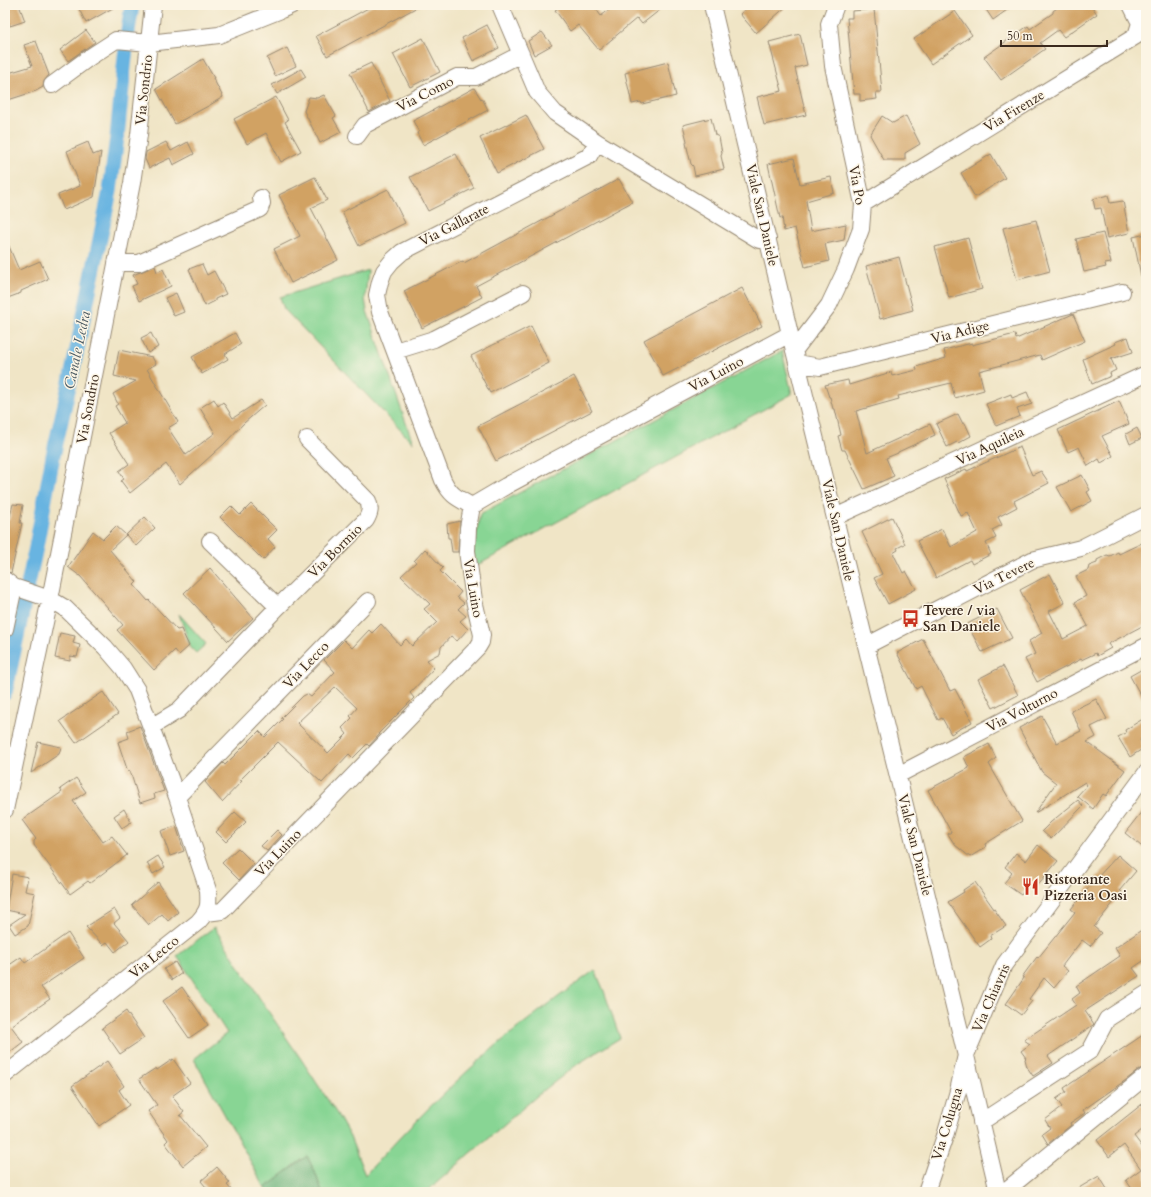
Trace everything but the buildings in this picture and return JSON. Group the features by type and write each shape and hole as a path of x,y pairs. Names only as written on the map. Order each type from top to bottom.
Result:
{"street":[{"name":"Via Sondrio","path":"5,810 132,183 139,135 144,42 153,5"},
{"path":"52,85 116,40 144,42 219,35 292,5"},
{"path":"500,5 537,92 555,113 597,142 759,240 768,239"},
{"name":"Viale San Daniele","path":"712,5 790,334 998,1192"},
{"name":"Via Po","path":"796,357 829,305 846,269 861,229 863,204 833,66 829,24 836,5"},
{"name":"Via Firenze","path":"863,204 1136,36 1140,23 1131,5"},
{"name":"Via Como","path":"357,136 365,126 457,77 476,77 520,54"},
{"name":"Via Gallarate","path":"472,506 455,496 448,489 443,480 380,312 377,295 380,282 384,271 402,252 589,156 597,142"},
{"path":"116,263 139,263 260,209 262,204 261,198"},
{"name":"Via Adige","path":"796,357 820,367 1122,292"},
{"path":"395,351 434,338 523,293"},
{"name":"Via Luino","path":"206,914 222,911 478,647 481,642 482,635 474,600 467,551 468,528 472,506 506,486 790,334"},
{"name":"Via Aquileia","path":"835,517 1146,374"},
{"name":"Via Bormio","path":"151,727 179,710 278,607 366,520 370,514 371,507 368,501 307,439"},
{"name":"Via Tevere","path":"866,646 1032,560 1081,548 1146,515"},
{"path":"210,541 278,607"},
{"path":"5,629 12,585 47,597 65,608 105,647 123,668 137,690 177,797 208,890 209,902 206,914"},
{"name":"Via Lecco","path":"177,797 368,601"},
{"name":"Via Volturno","path":"898,775 1146,646"},
{"name":"Via Chiavris","path":"966,1055 1004,965 1146,773"},
{"name":"Via Lecco","path":"5,1075 206,914"},
{"path":"981,1122 1090,1051 1107,1019 1146,994"},
{"name":"Via Colugna","path":"926,1192 945,1136 958,1091 966,1055"},
{"path":"1004,1192 1146,1076"}],"green space":[{"path":"368,270 365,299 367,311 413,443 284,309 280,297"},
{"path":"782,351 792,394 476,566 473,552 480,514"},
{"path":"179,614 206,644 196,653 191,648"},
{"path":"214,927 337,1114 350,1137 365,1175 463,1075 498,1044 595,970 604,991 620,1038 579,1063 538,1095 426,1192 322,1192 315,1172 307,1156 265,1188 194,1059 227,1033 177,956"},
{"path":"307,1156 315,1172 322,1192 267,1192 265,1188"}],"waterway":[{"name":"Canale Ledra","path":"5,693 36,547 53,456 110,191 127,37 132,5"}],"place":[{"name":"Tevere / via San Daniele","path":"910,618"},
{"name":"Ristorante Pizzeria Oasi","path":"1031,887"}]}
